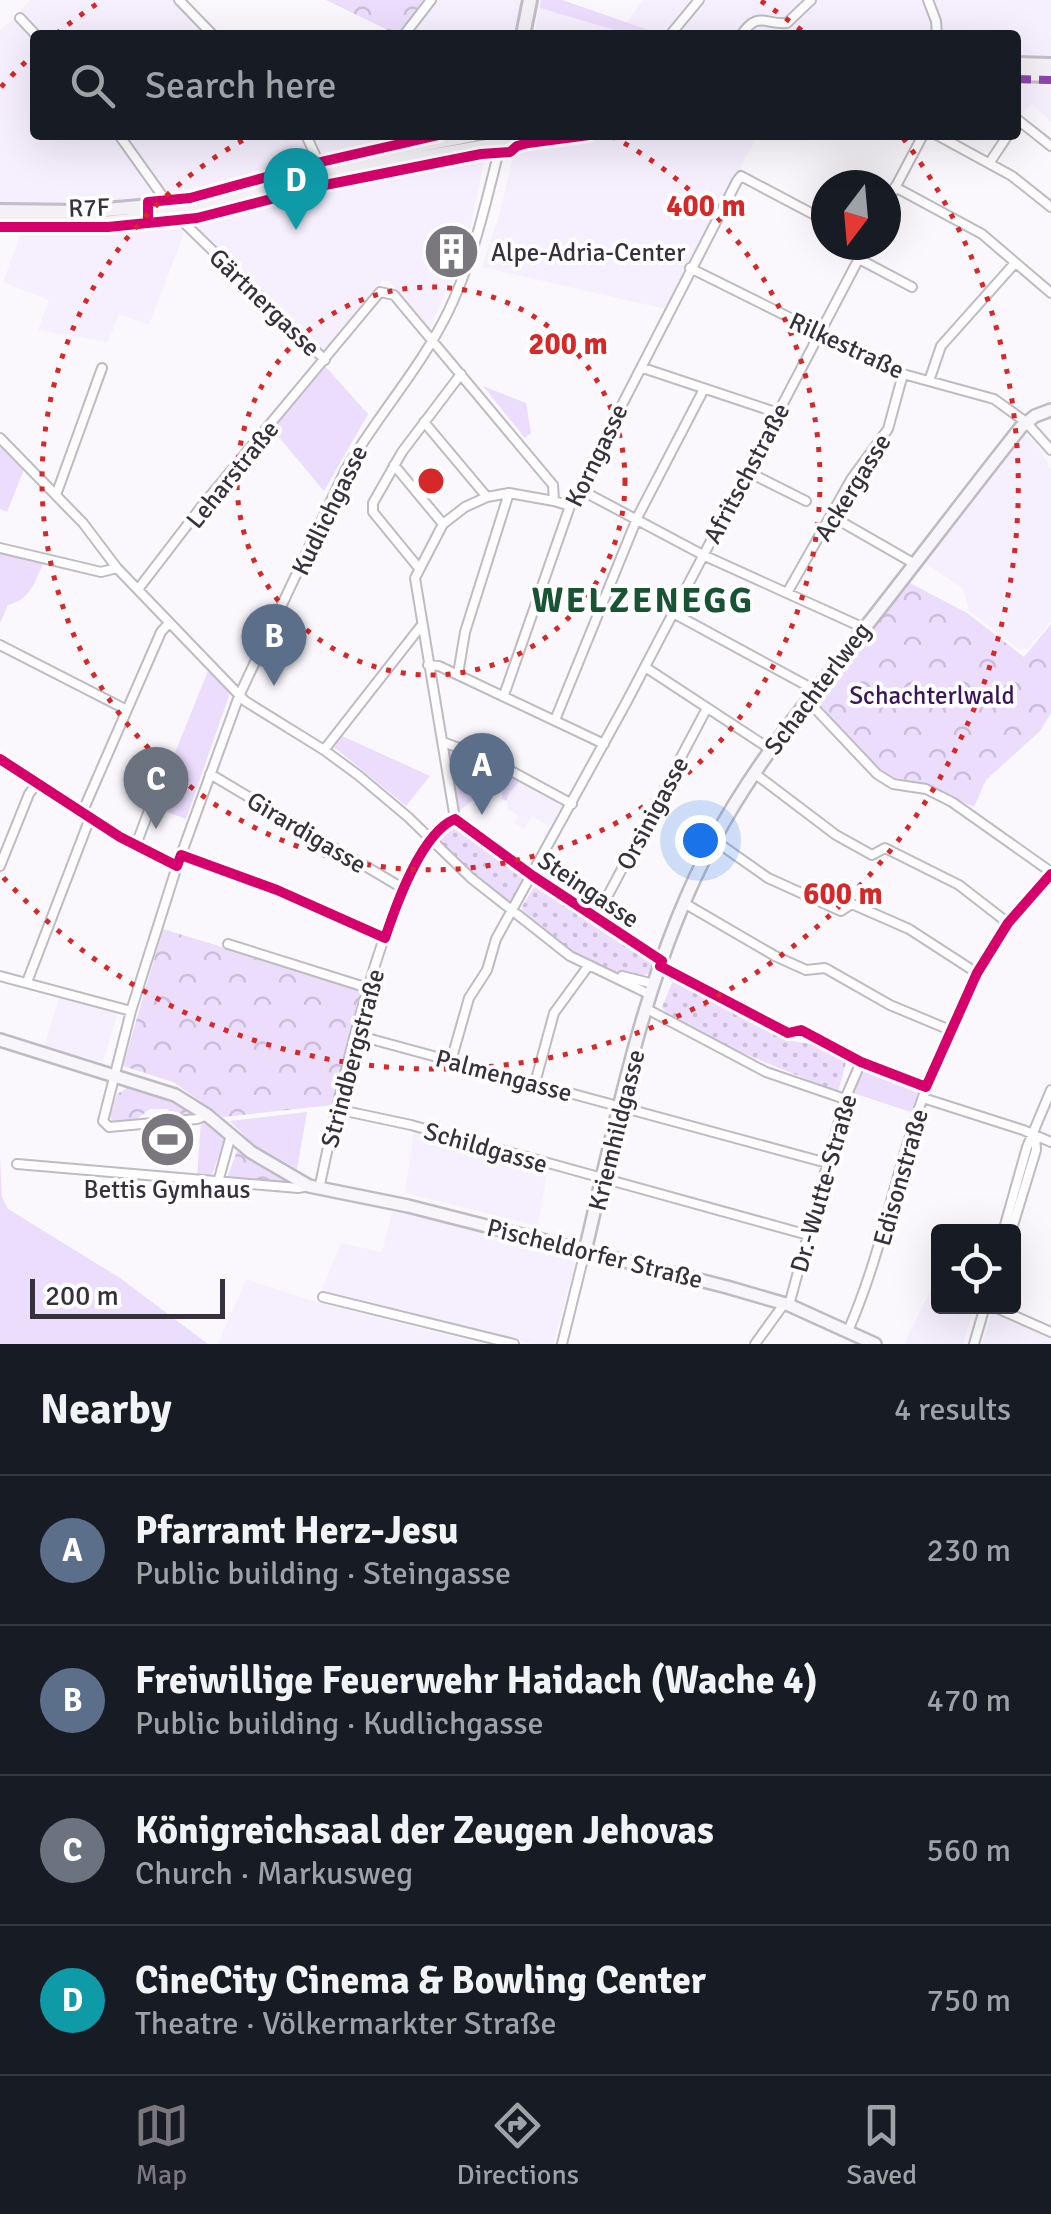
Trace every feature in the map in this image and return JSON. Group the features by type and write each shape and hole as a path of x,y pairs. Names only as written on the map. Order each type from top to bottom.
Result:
{"main road":[{"path":"524,30 530,0"},
{"path":"0,222 226,206 323,173 382,164 477,141 520,140"},
{"path":"0,212 46,218"}],"street":[{"path":"179,0 208,30"},
{"path":"408,30 432,0"},
{"path":"674,30 699,0"},
{"path":"745,30 757,20 787,23 811,0"},
{"path":"928,0 937,30"},
{"path":"20,18 31,30"},
{"path":"1021,122 1051,146"},
{"name":"Gärtnergasse","path":"123,140 172,210 325,360 380,292 394,295 432,341"},
{"path":"308,140 323,173"},
{"name":"Kudlichgasse","path":"207,1115 105,1126 131,1011 177,866 239,696 345,471 432,341 472,259 502,140"},
{"path":"477,141 496,162 520,140"},
{"path":"901,177 920,140"},
{"path":"947,140 990,162 1051,207"},
{"path":"990,162 1005,140"},
{"name":"Korngasse","path":"504,695 570,506 741,176 811,213"},
{"path":"901,190 970,227 1051,292"},
{"name":"Afritschstraße","path":"451,1060 469,998 487,970 496,939 645,667 857,260"},
{"path":"860,260 912,287"},
{"path":"930,381 941,346 1015,264"},
{"name":"Rilkestraße","path":"690,268 903,374 994,398 1026,422 1051,450"},
{"path":"432,341 554,485 554,501"},
{"name":"Leharstraße","path":"139,588 325,360"},
{"path":"56,495 102,368"},
{"path":"643,368 778,413"},
{"path":"418,567 372,508 394,465 461,374"},
{"name":"Ackergasse","path":"787,593 852,478 888,429 903,374"},
{"path":"555,720 637,521 704,389"},
{"name":"Schachterlweg","path":"647,1009 684,904 714,840 754,773 1026,422 1051,410"},
{"path":"424,422 487,497"},
{"path":"0,438 239,696 324,750 432,838 471,878 570,956 652,989"},
{"path":"394,465 443,524"},
{"path":"748,472 806,501"},
{"path":"578,490 703,555 864,628"},
{"path":"458,674 465,632 509,492"},
{"path":"450,821 443,742 414,584 418,567 443,524 487,497 509,492 570,506"},
{"path":"833,516 913,564"},
{"path":"0,548 101,572 117,568"},
{"path":"673,613 811,695 877,774 893,784 926,788 952,802 1051,873"},
{"path":"27,982 127,710 169,622"},
{"path":"324,750 421,626"},
{"path":"0,645 127,710"},
{"path":"428,665 458,674 604,744"},
{"path":"645,667 770,750"},
{"name":"Orsinigasse","path":"596,918 707,708"},
{"path":"443,742 492,760 572,804"},
{"path":"1,762 86,816 177,866"},
{"path":"136,845 166,766"},
{"path":"754,773 836,836 872,855 885,848 930,870 959,885 1008,923"},
{"name":"Girardigasse","path":"210,774 404,890"},
{"path":"0,866 37,783"},
{"name":"Steingasse","path":"450,821 661,964 788,1033 801,1030 861,1062 926,1087"},
{"name":"Strindbergstraße","path":"314,1187 385,938 404,890 432,838 450,821"},
{"path":"714,840 768,878 841,911 852,904 908,930 977,972"},
{"path":"182,855 277,890 385,938"},
{"name":"Edisonstraße","path":"848,1331 874,1264 926,1087 950,1030 977,972 1008,923 1051,873"},
{"path":"684,904 775,956 806,970 825,968 890,1005 950,1030"},
{"path":"228,944 368,988"},
{"path":"535,1083 554,1013 589,965"},
{"path":"0,976 131,1011"},
{"path":"647,1009 766,1072 845,1099"},
{"name":"Kriemhildgasse","path":"585,1251 647,1009"},
{"name":"Palmengasse","path":"356,1035 827,1163"},
{"name":"Pischeldorfer Straße","path":"0,1040 176,1095 260,1158 314,1187"},
{"name":"Dr.-Wutte-Straße","path":"756,1344 786,1304 845,1099 861,1062"},
{"path":"1009,1224 1027,1147 1051,1090"},
{"path":"923,1098 1051,1142"},
{"name":"Schildgasse","path":"336,1109 411,1125 808,1236"},
{"path":"218,1182 231,1135"},
{"name":"Pischeldorfer Straße","path":"17,1164 314,1187 408,1206 786,1304 874,1344"},
{"path":"562,1344 585,1251"},
{"path":"323,1298 514,1344"},
{"path":"974,1344 982,1314"},
{"path":"1010,1314 1051,1332"}],"shaded area":[{"path":"31,0 175,0 203,30 30,30 30,140 303,140 315,163 189,195 149,201 79,206 0,205 0,31"},
{"path":"437,0 523,0 514,30 413,30"},
{"path":"540,0 563,0 626,23 643,0 1051,0 1051,59 1021,59 1021,30 535,30"},
{"path":"1021,80 1051,81 1051,121 1031,104 1021,115"},
{"path":"315,140 402,140 327,160"},
{"path":"569,140 753,140 665,309 482,267 515,149"},
{"path":"485,156 467,245 429,330 389,281 382,281 326,353 198,230 200,220 329,186"},
{"path":"175,222 185,231 149,325 119,314 108,342 38,330 49,300 3,282 22,230 78,231"},
{"path":"1022,432 1036,443 1051,469 1051,622 1027,649 1019,649 969,611 963,589 924,562"},
{"path":"522,779 567,804 551,838 543,838 549,826 532,816 524,829 514,823 518,815 507,809 509,793"},
{"path":"61,991 119,1008 104,1059 44,1047"},
{"path":"414,1130 548,1168 538,1226 405,1193"},
{"path":"392,1212 571,1255 575,1264 553,1344 533,1344 321,1291 341,1243 382,1252"},
{"path":"246,1279 316,1302 484,1344 218,1344"},
{"path":"931,1289 931,1314 972,1314 963,1344 904,1344"},
{"path":"991,1314 1051,1336 1051,1344 982,1344"}],"green space":[{"path":"326,0 424,0 402,30 388,30"},
{"path":"541,0 562,0 649,30 615,30 540,8"},
{"path":"325,366 368,414 324,491 272,429"},
{"path":"483,386 526,403 531,433 525,438"},
{"path":"0,443 25,467 7,512 0,509"},
{"path":"0,553 43,564 30,590 8,605 0,623"},
{"name":"Schachterlwald","path":"908,582 967,613 1024,657 1051,624 1051,713 1040,731 986,780 974,807 919,782 890,777 869,763 815,706"},
{"path":"208,671 230,693 186,819 153,807"},
{"path":"340,735 430,776 406,806 334,747"},
{"path":"454,748 522,779 507,801 502,799 502,789 495,786 489,801 483,804 473,800 459,811 449,752"},
{"path":"453,825 528,877 511,907 437,840"},
{"path":"535,886 654,960 649,974 617,972 599,965 548,934 523,912 522,906"},
{"path":"163,929 364,990 333,1105 223,1117 173,1082 123,1066"},
{"path":"674,978 792,1041 818,1045 847,1059 838,1092 733,1049 666,1014 662,1007"},
{"path":"866,1071 917,1089 914,1113 853,1093"},
{"path":"127,1088 193,1113 169,1116 168,1109 150,1109 134,1121 113,1123 110,1116 117,1094"},
{"path":"307,1112 297,1169 252,1143 230,1121"},
{"path":"204,1120 224,1141 211,1178 197,1176"},
{"path":"237,1151 290,1184 227,1178"},
{"path":"0,1156 2,1197 8,1209 120,1278 208,1344 0,1344"}],"marked path":[{"path":"1021,79 1051,80"}],"cycle path":[{"path":"148,223 148,202 190,198 417,140"},
{"name":"R7F","path":"0,227 108,227 197,218 330,184 481,154 510,152 517,146 551,140"},
{"path":"0,759 120,837 177,866 181,855 277,890 385,938 421,854 431,839 455,819 662,961 660,966 788,1033 801,1030 861,1062 926,1087 977,973 1008,923 1051,874"}],"place":[{"name":"CineCity Cinema & Bowling Center","path":"296,230"},
{"name":"Alpe-Adria-Center","path":"452,252"},
{"name":"Freiwillige Feuerwehr Haidach (Wache 4)","path":"274,686"},
{"name":"Pfarramt Herz-Jesu","path":"482,815"},
{"name":"Königreichsaal der Zeugen Jehovas","path":"156,829"},
{"name":"Bettis Gymhaus","path":"167,1140"}],"district":[{"name":"WELZENEGG","path":"643,600"}]}
